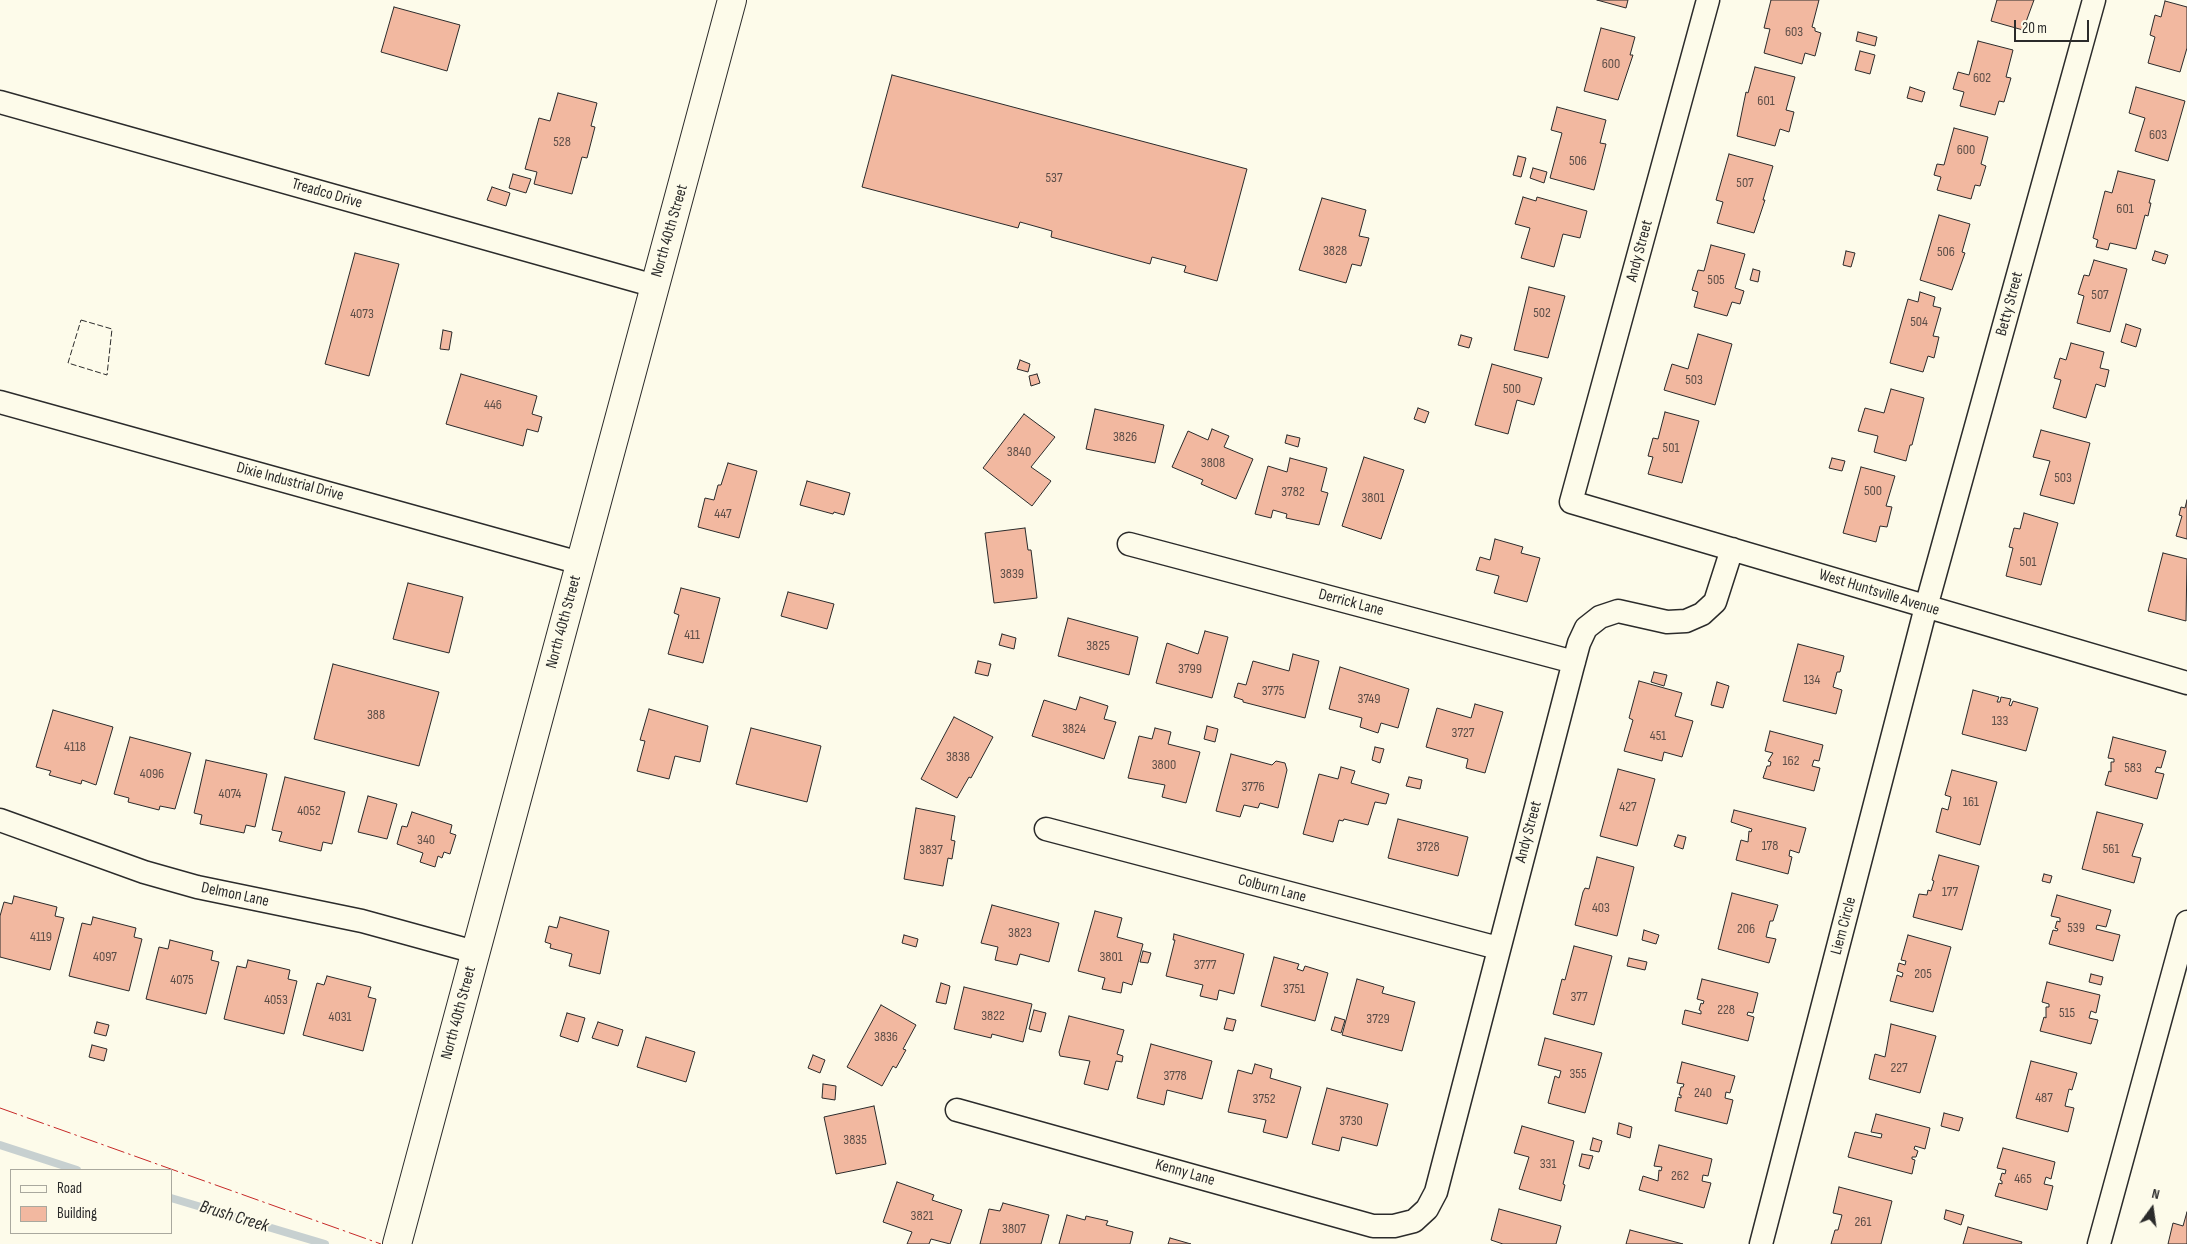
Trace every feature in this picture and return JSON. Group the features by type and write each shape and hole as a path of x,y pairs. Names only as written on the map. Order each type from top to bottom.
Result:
{"street":[{"name":"North 40th Street","path":"400,1232 732,0"},
{"name":"Andy Street","path":"1571,502 1708,0"},
{"name":"Betty Street","path":"1926,608 2094,0"},
{"name":"Treadco Drive","path":"0,102 655,286"},
{"name":"Dixie Industrial Drive","path":"0,402 580,563"},
{"name":"West Huntsville Avenue","path":"1571,502 1926,608 2187,683"},
{"name":"Derrick Lane","path":"1129,544 1574,662"},
{"name":"Andy Street","path":"1414,1221 1427,1209 1436,1192 1574,662 1586,628 1600,617 1618,611 1667,622 1686,621 1702,614 1715,602 1732,549"},
{"name":"Liem Circle","path":"1761,1244 1926,608"},
{"name":"Delmon Lane","path":"0,820 144,872 197,887 362,921 475,952"},
{"name":"Colburn Lane","path":"1046,829 1498,948"},
{"path":"2099,1244 2187,922"},
{"name":"Kenny Lane","path":"957,1110 1373,1226 1394,1226 1414,1221"}],"building":[{"path":"1597,0 1628,0 1626,8"},
{"path":"1771,0 1819,0 1812,27 1815,28 1815,31 1821,33 1815,56 1805,53 1802,64 1764,53 1770,29 1764,28"},
{"path":"1997,0 2034,0 2023,30 1991,21"},
{"path":"2165,1 2187,7 2187,48 2180,72 2148,63 2155,37 2150,35 2155,15 2161,17"},
{"path":"394,7 460,25 447,71 381,52"},
{"path":"1601,28 1635,37 1630,55 1633,55 1618,100 1584,91"},
{"path":"1858,32 1877,37 1875,46 1856,41"},
{"path":"1978,41 2013,50 2006,77 2011,78 2004,102 1999,101 1995,115 1960,106 1964,92 1953,89 1958,72 1969,75"},
{"path":"1860,51 1875,55 1870,74 1855,70"},
{"path":"1755,67 1795,77 1786,110 1794,112 1789,132 1780,129 1775,146 1737,136 1746,92 1748,93"},
{"path":"892,75 1247,169 1217,281 1184,272 1186,266 1152,257 1150,264 1051,237 1052,231 1020,222 1018,228 862,187"},
{"path":"1910,87 1925,92 1922,102 1907,98"},
{"path":"2136,87 2185,101 2168,161 2135,151 2145,118 2129,113"},
{"path":"558,93 597,103 591,126 595,127 587,158 582,157 572,194 534,184 537,172 525,169 539,118 550,121"},
{"path":"1557,107 1606,120 1600,143 1606,144 1594,190 1550,178 1562,133 1551,130"},
{"path":"1954,128 1988,137 1981,164 1986,166 1980,186 1975,185 1971,199 1937,190 1941,177 1934,175 1937,164 1944,165"},
{"path":"1729,154 1773,166 1763,200 1765,200 1754,233 1717,223 1723,202 1716,200"},
{"path":"1518,156 1526,158 1521,177 1513,175"},
{"path":"1533,168 1547,172 1544,183 1530,178"},
{"path":"2118,171 2155,180 2148,216 2145,215 2136,249 2110,243 2108,250 2096,247 2098,240 2093,238 2105,191 2112,193"},
{"path":"513,174 531,179 526,193 509,188"},
{"path":"492,187 510,193 506,206 487,200"},
{"path":"1523,197 1536,201 1537,197 1587,211 1580,238 1563,234 1554,267 1521,258 1530,228 1515,224"},
{"path":"1322,198 1366,210 1359,236 1369,238 1361,266 1352,264 1346,283 1299,270"},
{"path":"1939,215 1970,224 1962,252 1965,253 1952,290 1920,280"},
{"path":"1711,245 1745,254 1735,288 1744,291 1740,304 1732,302 1727,316 1694,307 1698,292 1692,290 1698,270 1704,271"},
{"path":"1846,251 1855,253 1851,267 1843,265"},
{"path":"2155,251 2168,255 2165,264 2152,260"},
{"path":"355,253 399,264 369,376 325,364"},
{"path":"2094,260 2127,269 2110,332 2077,323 2084,296 2078,294 2084,275 2089,276"},
{"path":"1753,269 1760,271 1758,282 1750,280"},
{"path":"1529,287 1565,296 1548,358 1514,350"},
{"path":"1920,292 1935,297 1933,306 1941,308 1933,336 1939,337 1934,358 1928,356 1923,372 1890,363 1908,299 1918,302"},
{"path":"2126,324 2141,329 2136,347 2121,342"},
{"path":"443,330 452,332 449,350 440,349"},
{"path":"1698,334 1732,344 1715,405 1664,390 1672,364 1688,369"},
{"path":"1461,335 1472,338 1469,348 1458,345"},
{"path":"2071,343 2104,352 2100,368 2109,370 2105,387 2096,384 2086,418 2053,408 2061,380 2054,378 2060,358 2066,360"},
{"path":"1020,360 1030,364 1028,372 1017,369"},
{"path":"1492,364 1542,378 1534,405 1517,400 1508,434 1475,425"},
{"path":"461,374 537,396 532,414 542,417 538,432 527,429 523,446 446,424"},
{"path":"1037,374 1040,383 1031,386 1029,376"},
{"path":"1891,389 1924,398 1906,461 1874,452 1878,436 1858,431 1865,408 1884,413"},
{"path":"1418,408 1429,412 1425,423 1414,419"},
{"path":"1095,409 1164,425 1155,463 1086,449"},
{"path":"1665,412 1699,421 1682,483 1648,474 1653,457 1648,456 1653,438 1658,439"},
{"path":"1024,414 1055,437 1031,467 1051,481 1032,506 983,468"},
{"path":"1212,429 1229,436 1224,447 1253,459 1236,499 1201,484 1203,480 1172,467 1188,431 1208,440"},
{"path":"2041,430 2090,443 2074,504 2040,495 2050,461 2033,457"},
{"path":"1287,435 1300,438 1298,447 1285,443"},
{"path":"1364,457 1404,470 1381,539 1342,526"},
{"path":"1290,458 1327,468 1321,491 1328,493 1319,525 1286,518 1287,514 1273,510 1271,518 1255,514 1268,466 1287,472"},
{"path":"1832,458 1845,461 1842,471 1829,468"},
{"path":"728,463 757,471 739,538 698,527 705,498 714,500 718,485 721,485"},
{"path":"1861,467 1895,476 1886,506 1892,507 1887,527 1880,526 1876,542 1843,533"},
{"path":"807,481 850,493 844,515 800,505"},
{"path":"2187,500 2187,539 2176,536 2182,516 2179,515 2181,507 2185,508"},
{"path":"2024,513 2058,523 2041,585 2006,576 2013,548 2009,547 2014,528 2020,529"},
{"path":"1025,528 1028,550 1031,550 1037,598 994,603 985,533"},
{"path":"1495,539 1523,547 1521,553 1540,558 1527,602 1494,593 1499,576 1476,570 1480,557 1490,560"},
{"path":"2163,553 2187,559 2186,621 2148,611"},
{"path":"408,583 463,597 449,653 393,639"},
{"path":"681,588 720,598 703,663 668,654 679,615 674,613"},
{"path":"788,592 834,604 827,629 781,616"},
{"path":"1068,618 1138,637 1129,675 1058,656"},
{"path":"1205,631 1228,637 1212,698 1156,683 1167,643 1198,654"},
{"path":"1002,634 1016,638 1014,649 999,645"},
{"path":"1798,644 1844,656 1840,672 1837,672 1833,687 1842,690 1836,714 1783,701"},
{"path":"1293,654 1319,661 1305,718 1243,702 1243,700 1234,697 1238,683 1246,685 1253,661 1289,671"},
{"path":"978,661 991,664 988,676 975,673"},
{"path":"333,664 439,692 419,766 314,739"},
{"path":"1340,667 1409,689 1398,728 1381,723 1378,733 1360,727 1362,718 1329,709"},
{"path":"1654,672 1667,675 1664,686 1651,682"},
{"path":"1639,681 1682,693 1675,716 1693,721 1682,757 1664,752 1662,761 1624,751 1633,720 1629,718"},
{"path":"1717,682 1729,686 1723,708 1711,705"},
{"path":"1973,690 1999,697 1997,702 2000,702 2001,697 2011,699 2009,705 2011,706 2013,701 2038,708 2026,751 1962,734"},
{"path":"1080,697 1108,706 1104,719 1116,722 1104,759 1032,736 1044,700 1076,710"},
{"path":"1475,704 1503,712 1485,773 1466,768 1468,759 1426,747 1437,708 1471,718"},
{"path":"649,709 708,726 700,762 675,756 669,779 637,771 645,741 640,740"},
{"path":"53,710 113,727 96,785 82,780 81,784 49,775 51,771 36,767"},
{"path":"954,717 993,737 971,778 969,777 957,798 921,779"},
{"path":"1207,726 1218,729 1215,742 1204,739"},
{"path":"751,728 821,746 807,802 736,784"},
{"path":"1155,728 1171,732 1168,744 1200,752 1186,803 1162,797 1165,785 1128,778 1139,736 1152,739"},
{"path":"1770,731 1823,745 1819,761 1814,760 1812,766 1820,768 1814,791 1763,778 1767,766 1770,766 1771,762 1768,761 1773,753 1765,751"},
{"path":"130,737 191,753 175,809 160,806 159,810 128,802 129,798 114,794"},
{"path":"2113,737 2166,751 2161,768 2157,767 2155,772 2164,774 2157,799 2105,785 2109,771 2111,772 2111,762 2114,762 2114,759 2108,758"},
{"path":"1375,747 1384,749 1380,763 1372,760"},
{"path":"1231,754 1272,765 1276,761 1285,763 1287,770 1278,808 1260,803 1258,808 1244,805 1240,817 1216,811"},
{"path":"206,760 267,774 255,827 246,825 244,833 200,824 202,815 194,813"},
{"path":"1341,767 1355,771 1351,783 1389,794 1386,804 1375,802 1368,825 1344,819 1343,821 1339,820 1333,842 1303,834 1319,774 1338,779"},
{"path":"1618,769 1655,779 1637,846 1600,836"},
{"path":"1952,770 1997,782 1980,845 1936,832 1942,808 1948,810 1951,797 1945,795"},
{"path":"285,777 345,792 332,844 323,842 321,851 279,841 282,832 272,830"},
{"path":"1409,777 1422,780 1420,789 1406,786"},
{"path":"368,796 397,804 387,839 358,832"},
{"path":"916,808 955,816 951,840 955,841 952,859 948,858 943,886 904,879"},
{"path":"1734,810 1806,828 1799,853 1790,850 1789,856 1792,857 1788,874 1736,860 1741,840 1748,842 1749,831 1751,832 1752,829 1731,822"},
{"path":"412,812 452,825 450,833 456,835 450,854 444,852 442,858 438,856 435,867 420,862 423,853 397,844 402,826 407,827"},
{"path":"2097,812 2143,824 2132,856 2141,858 2134,883 2082,869"},
{"path":"1398,819 1468,837 1458,876 1388,858"},
{"path":"1678,835 1686,837 1683,849 1674,846"},
{"path":"1939,855 1979,866 1962,930 1913,917 1919,894 1927,895 1928,890 1931,891"},
{"path":"1597,857 1634,867 1617,936 1575,925 1583,892 1585,888 1589,889"},
{"path":"2044,874 2052,876 2050,883 2042,881"},
{"path":"1732,893 1778,905 1773,921 1770,921 1766,937 1776,939 1769,963 1718,949"},
{"path":"2057,895 2111,910 2106,927 2097,925 2096,929 2120,935 2113,961 2049,944 2053,930 2057,931 2058,929 2055,928 2057,921 2060,922 2060,918 2051,916"},
{"path":"14,896 57,907 55,916 64,918 50,970 0,957 0,916 4,902 12,904"},
{"path":"992,905 1059,923 1049,962 1020,954 1017,965 995,960 998,947 981,943"},
{"path":"1095,911 1122,918 1117,937 1143,944 1132,985 1123,982 1121,993 1102,989 1105,978 1078,971"},
{"path":"93,917 136,928 134,937 142,939 129,991 69,976 82,923 91,925"},
{"path":"560,917 609,931 600,974 569,966 572,954 550,948 551,944 545,942 549,926 557,928"},
{"path":"1644,930 1659,935 1656,944 1642,940"},
{"path":"1174,934 1244,954 1234,994 1219,990 1217,1000 1200,996 1203,985 1166,976 1175,940 1173,940"},
{"path":"904,935 918,939 916,947 902,943"},
{"path":"1908,935 1951,947 1933,1012 1890,1001 1897,975 1902,977 1903,973 1897,971 1899,963 1905,965 1906,961 1901,960"},
{"path":"170,940 213,951 211,960 219,962 206,1014 146,999 159,947 168,949"},
{"path":"1574,946 1612,956 1594,1025 1553,1014 1562,979 1565,980"},
{"path":"1143,951 1151,953 1148,963 1140,962"},
{"path":"1274,957 1299,964 1297,969 1303,971 1305,966 1328,973 1315,1021 1261,1006"},
{"path":"1629,958 1647,962 1645,970 1627,966"},
{"path":"248,960 290,970 288,979 297,981 284,1034 224,1019 237,966 246,968"},
{"path":"2091,974 2103,977 2101,985 2089,982"},
{"path":"327,976 371,987 368,997 376,999 363,1051 303,1035 317,983 324,985"},
{"path":"1357,979 1384,987 1382,993 1415,1002 1402,1051 1342,1035"},
{"path":"1702,979 1758,993 1753,1013 1748,1012 1747,1015 1754,1017 1748,1041 1682,1024 1685,1010 1701,1014 1699,1010 1701,1003 1703,1004 1704,1001 1697,999"},
{"path":"2047,982 2100,995 2096,1013 2091,1011 2089,1018 2098,1020 2091,1044 2040,1031 2044,1017 2046,1018 2046,1007 2049,1007 2049,1004 2042,1002"},
{"path":"941,983 950,986 946,1004 936,1002"},
{"path":"964,987 1032,1004 1023,1042 992,1034 991,1038 954,1029"},
{"path":"881,1005 916,1025 903,1049 906,1050 896,1068 893,1066 882,1086 847,1067"},
{"path":"1034,1010 1046,1013 1041,1032 1029,1029"},
{"path":"567,1013 585,1018 578,1042 560,1036"},
{"path":"1069,1016 1124,1030 1117,1054 1123,1056 1122,1062 1116,1061 1108,1090 1084,1084 1090,1061 1060,1056 1059,1052"},
{"path":"1335,1017 1345,1020 1341,1033 1331,1030"},
{"path":"1227,1018 1236,1020 1233,1031 1224,1029"},
{"path":"97,1022 109,1025 106,1036 94,1033"},
{"path":"598,1022 623,1030 618,1046 592,1038"},
{"path":"1891,1024 1936,1036 1920,1093 1869,1079 1875,1054 1885,1057"},
{"path":"646,1037 695,1052 686,1082 637,1067"},
{"path":"1545,1038 1602,1053 1585,1113 1548,1103 1555,1076 1559,1078 1561,1071 1538,1065"},
{"path":"1151,1044 1212,1061 1202,1099 1167,1090 1164,1105 1137,1098"},
{"path":"92,1045 107,1049 104,1061 89,1057"},
{"path":"813,1055 825,1060 820,1073 808,1068"},
{"path":"2031,1061 2077,1073 2072,1090 2069,1089 2065,1106 2074,1108 2068,1132 2016,1118"},
{"path":"1682,1062 1735,1076 1730,1093 1726,1092 1725,1098 1733,1100 1727,1124 1675,1111 1678,1097 1681,1098 1681,1095 1679,1095 1681,1087 1684,1084 1677,1083"},
{"path":"1255,1064 1272,1069 1270,1078 1301,1087 1287,1138 1263,1132 1266,1120 1228,1112 1238,1070 1252,1074"},
{"path":"823,1084 836,1086 835,1100 822,1098"},
{"path":"1327,1088 1388,1104 1377,1146 1342,1137 1339,1151 1312,1144"},
{"path":"874,1106 886,1164 836,1174 824,1117"},
{"path":"1944,1113 1963,1118 1959,1131 1941,1126"},
{"path":"1876,1114 1930,1128 1925,1149 1915,1146 1914,1149 1918,1151 1916,1157 1912,1157 1915,1160 1912,1174 1848,1157 1855,1132 1881,1138 1882,1134 1871,1132"},
{"path":"1619,1123 1632,1127 1630,1138 1617,1134"},
{"path":"1522,1126 1574,1141 1563,1184 1565,1185 1561,1201 1519,1189 1529,1157 1514,1153"},
{"path":"1593,1138 1602,1141 1599,1152 1590,1150"},
{"path":"1659,1145 1712,1159 1708,1176 1703,1175 1702,1181 1711,1183 1704,1208 1639,1190 1643,1176 1658,1181 1659,1170 1661,1171 1662,1167 1654,1166"},
{"path":"2003,1148 2055,1162 2051,1179 2046,1177 2044,1184 2053,1186 2047,1210 1995,1196 1999,1183 2002,1184 2000,1180 2002,1173 2005,1174 2006,1170 1997,1168"},
{"path":"1582,1154 1593,1156 1589,1169 1579,1166"},
{"path":"897,1182 934,1195 932,1200 962,1210 950,1244 931,1239 929,1244 907,1244 912,1232 883,1222"},
{"path":"1839,1187 1892,1201 1881,1244 1831,1244 1835,1230 1838,1230 1842,1215 1833,1213"},
{"path":"1003,1203 1049,1215 1041,1244 980,1244 989,1209 1000,1211"},
{"path":"1499,1209 1561,1226 1556,1244 1503,1244 1491,1240"},
{"path":"1946,1210 1964,1215 1961,1225 1944,1219"},
{"path":"2187,1212 2187,1244 2168,1244 2173,1223 2183,1226"},
{"path":"1067,1215 1085,1220 1086,1216 1108,1221 1106,1225 1133,1232 1130,1244 1059,1244"},
{"path":"1968,1227 2022,1242 2021,1244 1963,1244"},
{"path":"1630,1230 1683,1244 1626,1244"},
{"path":"1170,1238 1191,1244 1168,1244"}],"waterway":[{"name":"Brush Creek","path":"0,1145 74,1169"},
{"name":"Brush Creek","path":"172,1198 325,1244"}],"fence":[{"path":"81,320 112,329 107,375 68,363 81,320"}],"power":[{"path":"0,1108 171,1169"},
{"path":"172,1169 381,1244"}]}
